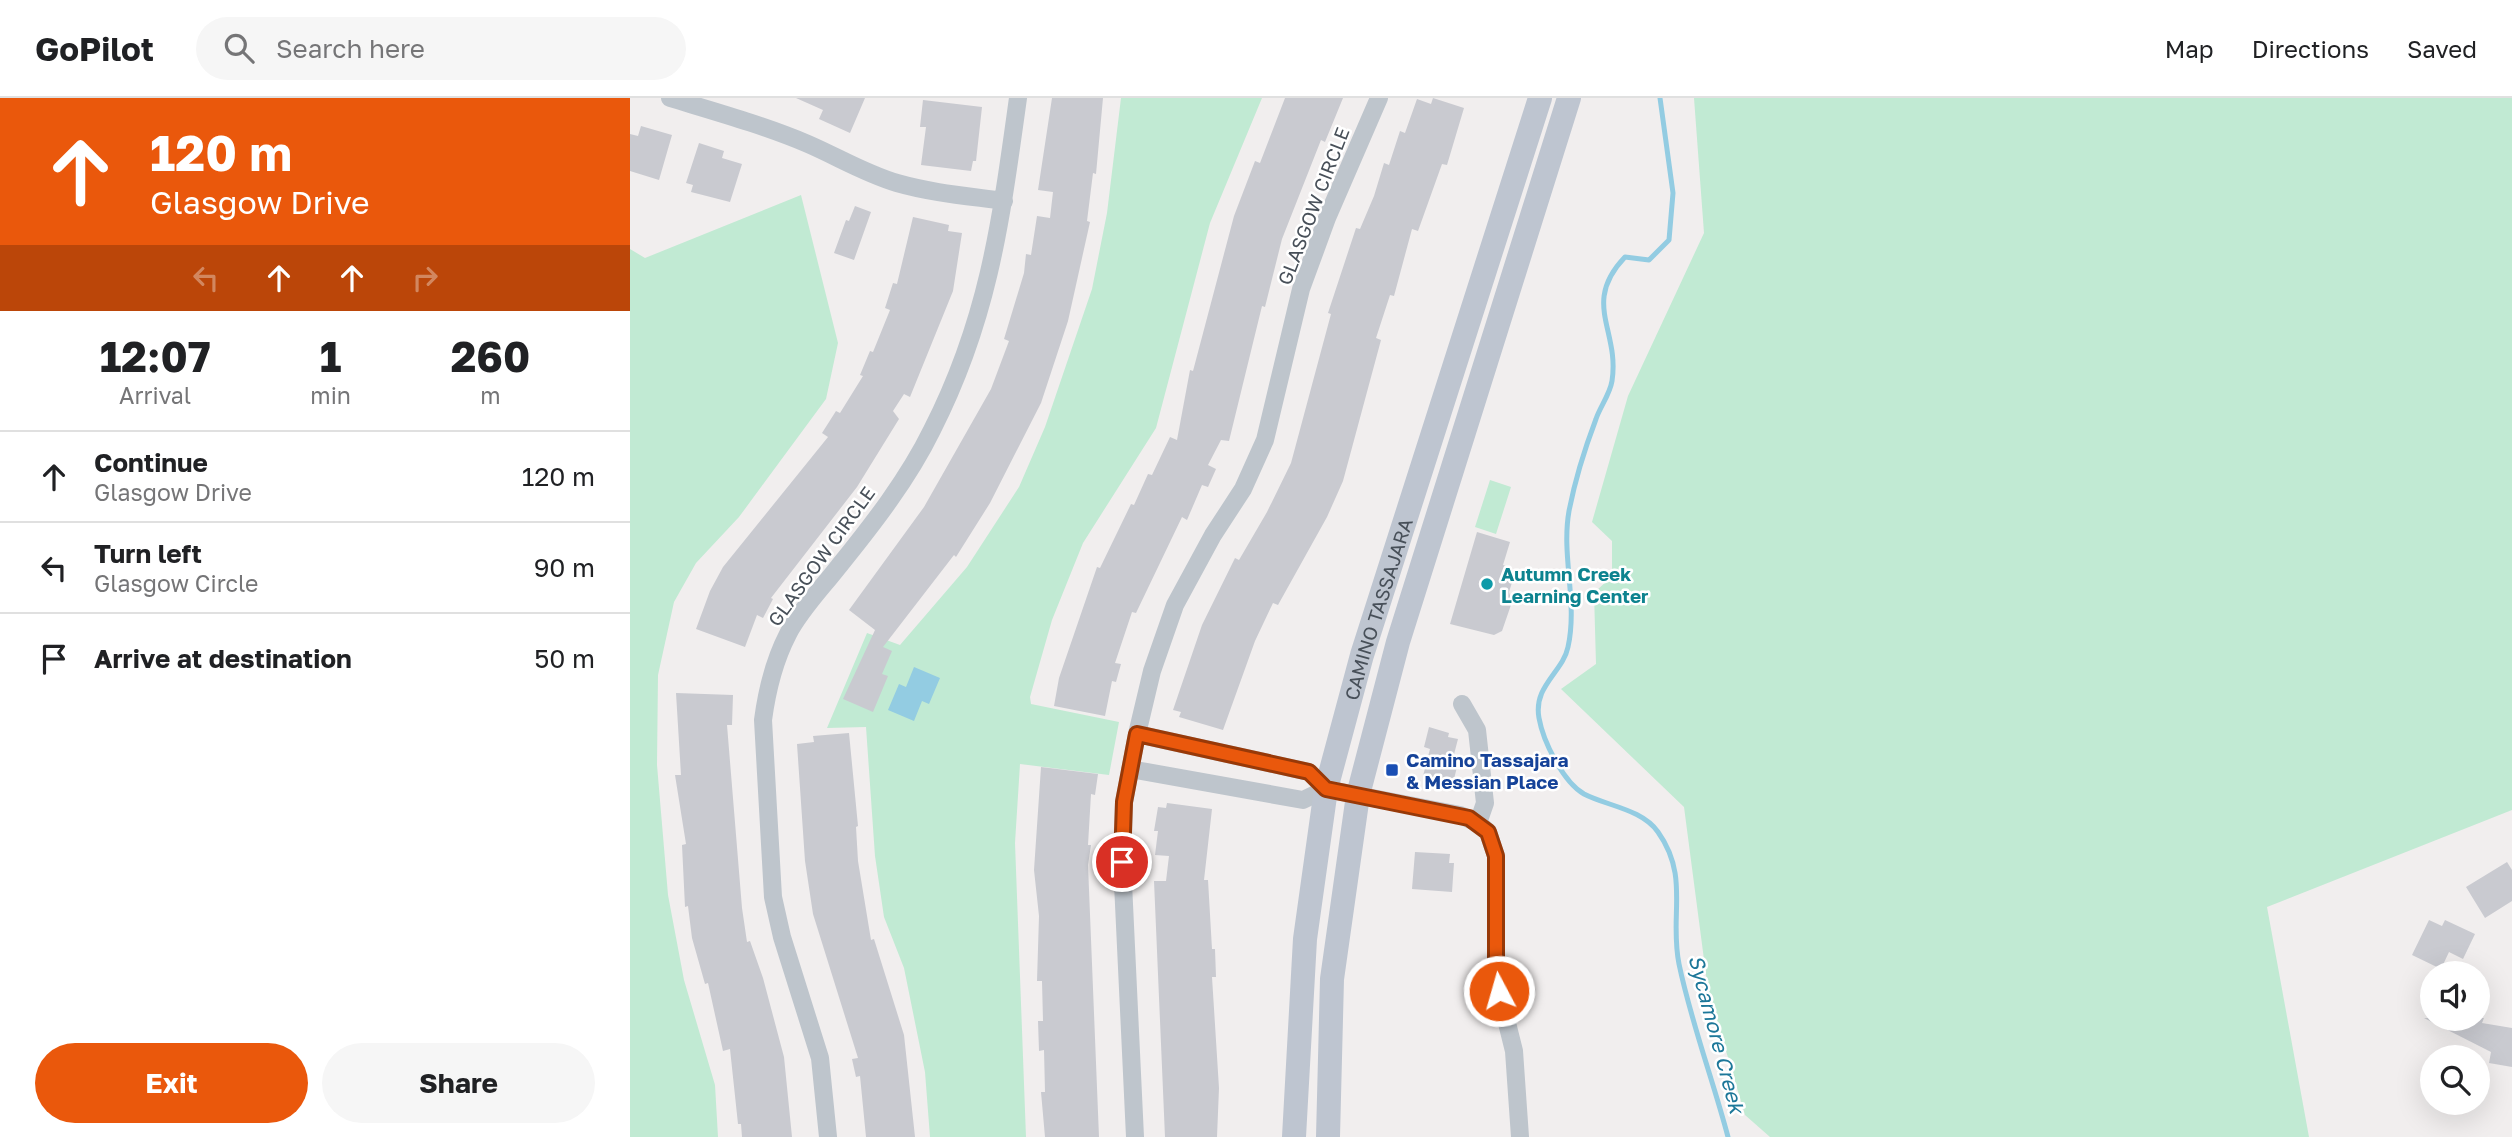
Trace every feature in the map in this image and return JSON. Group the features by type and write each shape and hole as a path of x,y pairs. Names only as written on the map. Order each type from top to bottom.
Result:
{"main road":[{"name":"CAMINO TASSAJARA","path":"1294,1137 1305,939 1326,789 1362,655 1540,98"},
{"name":"CAMINO TASSAJARA","path":"1328,1137 1332,978 1358,795 1398,642 1569,98"}],"street":[{"path":"670,98 738,118 809,144 861,171 898,183 940,193 1004,201"},
{"name":"GLASGOW CIRCLE","path":"828,1137 820,1058 782,937 773,897 763,720 767,694 788,634 873,523 931,432 972,340 992,269 1018,98"},
{"name":"GLASGOW CIRCLE","path":"1135,1137 1122,862 1124,802 1137,734 1152,671 1175,605 1255,466 1265,440 1301,289 1327,218 1379,98"},
{"path":"1462,704 1477,730 1485,803 1478,823"},
{"path":"1137,734 1309,772 1326,789 1460,815 1478,823 1488,832 1496,856 1496,956 1499,991 1514,1051 1520,1137"},
{"path":"1130,769 1303,800 1326,789"}],"green space":[{"path":"1121,98 1262,98 1210,223 1156,428 1083,543 1052,620 1030,697 1031,704 1119,722 1109,775 1020,764 1015,843 1026,1137 930,1137 925,1072 904,968 884,917 875,856 866,727 827,728 867,633 900,645 967,567 1019,487 1045,427 1092,289 1107,213"},
{"path":"1694,98 2512,98 2512,810 2267,907 2309,1137 1770,1137 1745,1115 1708,990 1684,807 1561,689 1596,664 1594,593 1612,576 1612,541 1592,522 1628,396 1704,233"},
{"path":"801,195 838,343 826,399 739,517 696,563 674,602 658,675 657,765 668,895 684,980 715,1085 718,1137 630,1137 630,249 645,258"},
{"path":"1490,480 1511,487 1496,534 1475,527"}],"water":[{"path":"914,667 940,678 929,704 922,701 914,721 888,710 899,684 906,687"}],"building":[{"path":"796,98 865,98 850,133 819,119 823,110"},
{"path":"1052,98 1103,98 1096,174 1093,173 1087,221 1090,222 1068,321 1041,403 990,503 956,557 954,555 883,647 892,651 882,674 888,676 873,712 843,699 875,630 849,610 924,507 991,389 1009,341 1004,339 1024,273 1026,254 1031,255 1037,216 1050,218 1053,192 1038,190"},
{"path":"1285,98 1343,98 1325,142 1321,140 1282,239 1265,307 1262,306 1229,441 1221,440 1208,465 1216,469 1208,487 1202,485 1187,520 1182,517 1136,613 1132,612 1115,663 1121,664 1116,682 1112,681 1105,716 1054,706 1059,678 1097,567 1100,568 1131,504 1134,505 1148,474 1152,475 1170,437 1177,440 1190,370 1193,371 1234,216 1255,161 1260,163"},
{"path":"1433,98 1464,108 1447,165 1442,164 1418,231 1412,229 1394,296 1390,295 1376,338 1381,340 1343,481 1327,517 1278,605 1273,603 1255,641 1223,730 1179,717 1181,712 1173,710 1202,625 1235,558 1239,560 1291,463 1331,314 1328,313 1356,228 1360,229 1384,163 1389,165 1400,131 1405,133 1417,99 1431,104"},
{"path":"923,100 982,107 976,161 973,161 971,171 921,165 926,127 920,127"},
{"path":"641,126 672,135 659,180 630,171 630,134 638,136"},
{"path":"699,143 724,151 722,158 742,164 730,202 691,192 693,185 686,183"},
{"path":"855,206 871,212 854,260 834,253 846,220 849,221"},
{"path":"913,217 949,225 948,231 962,233 953,291 910,397 904,394 893,411 899,419 857,487 771,598 773,599 763,618 757,615 745,647 696,629 710,591 723,567 828,437 822,433 836,411 840,413 863,376 860,375 870,351 873,352 890,310 885,308 893,283 897,284"},
{"name":"Autumn Creek Learning Center","path":"1477,532 1510,542 1503,565 1509,567 1507,573 1514,576 1509,592 1512,602 1502,631 1494,635 1450,624"},
{"path":"676,693 733,695 732,725 727,725 742,908 747,942 750,941 763,978 784,1057 792,1137 742,1137 741,1124 738,1124 730,1049 723,1051 708,983 705,984 692,938 688,906 685,907 682,845 686,844 675,775 681,775"},
{"path":"1429,727 1449,733 1448,737 1458,739 1452,762 1458,763 1454,779 1446,777 1445,781 1423,776 1430,749 1424,747"},
{"path":"849,733 858,826 858,861 871,940 874,939 904,1035 915,1137 866,1137 860,1076 856,1077 852,1059 858,1058 813,914 805,861 797,744 814,742 813,736"},
{"path":"1041,767 1098,774 1095,795 1091,794 1088,845 1091,845 1088,865 1099,1137 1045,1137 1041,1092 1045,1092 1044,1050 1039,1051 1038,1021 1043,1021 1042,981 1037,981 1039,916 1034,870"},
{"path":"1167,803 1212,809 1204,880 1208,880 1212,949 1215,949 1216,977 1212,977 1219,1088 1217,1137 1165,1137 1154,881 1166,881 1169,856 1155,855 1158,831 1154,831 1158,807 1166,808"},
{"path":"1415,852 1450,854 1449,863 1454,863 1452,892 1412,889"},
{"path":"2507,862 2512,870 2512,901 2485,918 2466,887"},
{"path":"2429,920 2442,926 2445,920 2475,934 2463,959 2449,952 2445,961 2424,961 2412,955"},
{"path":"2490,1024 2512,1028 2512,1067 2490,1063 2490,1045 2477,1045 2450,1031 2490,1031"}],"waterway":[{"name":"Sycamore Creek","path":"1660,98 1673,193 1669,240 1649,260 1625,257 1612,273 1606,289 1604,303 1613,363 1612,381 1588,441 1569,511 1567,545 1571,630 1568,647 1561,664 1544,688 1538,707 1545,738 1555,760 1576,788 1584,794 1643,818 1658,832 1668,849 1676,881 1679,964 1728,1137"}],"place":[{"name":"Autumn Creek Learning Center","path":"1487,584"},
{"name":"Camino Tassajara & Messian Place","path":"1392,770"}],"route":[{"path":"1122,862 1124,802 1137,734 1309,772 1326,789 1469,818 1488,832 1496,856 1496,956 1499,991"}]}
